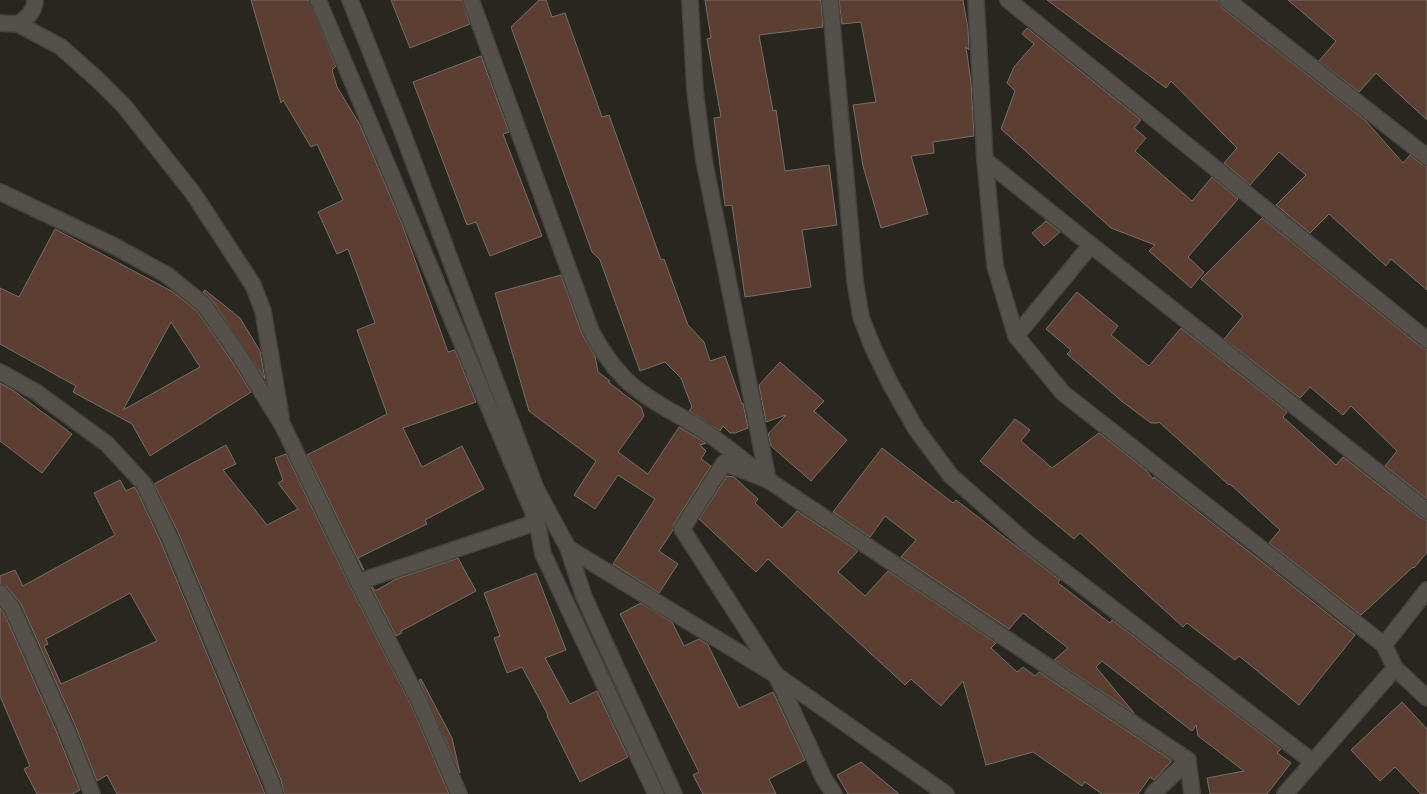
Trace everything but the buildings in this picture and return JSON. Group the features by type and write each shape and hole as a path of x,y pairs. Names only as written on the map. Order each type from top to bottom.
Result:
{"street":[{"path":"18,24 27,18 35,4 35,0"},
{"path":"318,0 537,522 543,554 656,794"},
{"path":"350,0 474,319 536,489 568,548 584,597 674,794"},
{"path":"471,0 591,331 601,350 625,379 709,434 768,480 1188,760 1192,794"},
{"path":"690,0 695,91 704,160 768,480"},
{"path":"830,0 855,281 861,317 890,383 916,429 951,476 1027,543 1313,762"},
{"path":"976,0 985,160 995,266 1016,336 1063,394 1384,644 1396,668 1427,698"},
{"path":"1008,0 1427,340"},
{"path":"1227,0 1427,157"},
{"path":"0,23 18,24 61,47 124,106 193,193 253,285 263,311 283,426"},
{"path":"985,160 1427,511"},
{"path":"0,192 114,246 167,275 204,305 239,355 283,426 358,582 420,703 459,794"},
{"path":"1016,336 1091,245"},
{"path":"0,372 36,392 107,444 144,484 173,545 275,794"},
{"path":"768,480 724,463 682,529 776,675 824,779 834,794"},
{"path":"358,582 537,522"},
{"path":"568,548 776,675 946,794"},
{"path":"1384,644 1427,590"},
{"path":"0,593 12,608 66,729 92,794"},
{"path":"1285,794 1396,668"},
{"path":"1153,794 1188,760"}]}
